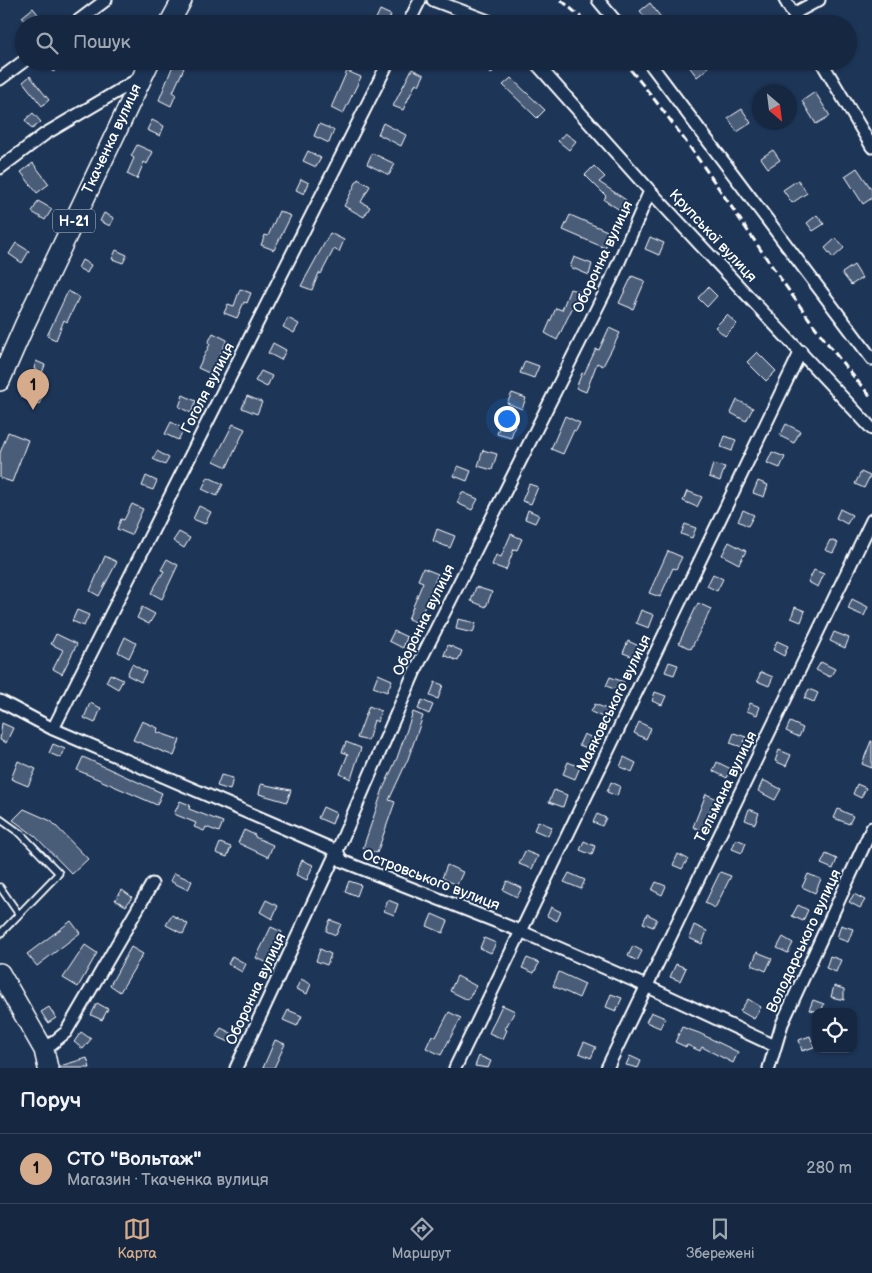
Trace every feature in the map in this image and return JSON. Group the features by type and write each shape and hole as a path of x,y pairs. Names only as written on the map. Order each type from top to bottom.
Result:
{"main road":[{"path":"174,15 182,0"},
{"name":"Ткаченка вулиця","path":"0,381 29,315 146,70"},
{"path":"0,973 46,1059"}],"street":[{"path":"86,15 106,0"},
{"path":"412,15 420,0"},
{"path":"433,0 472,15"},
{"path":"598,0 610,15"},
{"path":"786,0 794,15"},
{"path":"801,15 819,0"},
{"path":"0,79 15,68"},
{"path":"0,168 45,134 144,70"},
{"name":"Гоголя вулиця","path":"53,728 384,70"},
{"name":"Крупської вулиця","path":"542,70 650,191 872,429"},
{"path":"655,70 872,359"},
{"path":"826,70 872,147"},
{"name":"Оборонна вулиця","path":"236,1068 337,850 414,673 606,289 650,191"},
{"name":"Маяковського вулиця","path":"455,1068 801,351"},
{"name":"Тельмана вулиця","path":"607,1068 872,520"},
{"name":"Островського вулиця","path":"0,700 53,728 337,850 342,861 520,931 646,986 775,1046"},
{"name":"Володарського вулиця","path":"769,1068 786,1015 872,828"},
{"path":"46,1059 66,1032 152,884"}],"lane":[{"path":"0,819 20,834 59,873 18,913 0,934"},
{"path":"0,887 18,913"}],"building":[{"path":"650,3 659,15 643,15 640,11"},
{"path":"33,8 39,15 24,15"},
{"path":"380,10 391,15 378,15"},
{"path":"171,70 183,70 173,92 176,94 171,106 159,100"},
{"path":"411,70 424,75 419,85 416,83 403,110 393,106"},
{"path":"486,70 494,70 491,74"},
{"path":"692,70 706,70 697,77"},
{"path":"347,71 361,77 343,114 331,108"},
{"path":"30,76 49,100 42,106 23,82"},
{"path":"511,78 545,110 537,118 503,85"},
{"path":"815,92 830,116 816,124 802,101"},
{"path":"742,109 751,123 737,132 728,118"},
{"path":"33,113 41,122 32,129 25,120"},
{"path":"152,120 164,126 160,136 147,130"},
{"path":"383,123 406,135 401,146 378,134"},
{"path":"319,124 334,130 329,143 314,136"},
{"path":"565,133 576,141 569,150 558,141"},
{"path":"137,145 153,152 147,164 144,162 137,179 127,174 134,158 131,156"},
{"path":"773,150 780,160 768,168 761,158"},
{"path":"308,151 321,158 316,167 303,161"},
{"path":"372,153 395,164 389,175 367,164"},
{"path":"33,163 49,184 37,193 21,172"},
{"path":"594,166 605,177 599,182 626,200 620,210 604,200 606,196 585,175"},
{"path":"857,168 872,190 872,198 863,204 845,176"},
{"path":"301,179 309,183 304,194 296,190"},
{"path":"358,179 370,186 361,202 370,207 364,217 344,206"},
{"path":"798,180 807,193 792,203 783,190"},
{"path":"38,201 52,209 45,220 32,212"},
{"path":"279,211 291,216 274,250 261,245 265,235 268,236"},
{"path":"104,213 114,218 110,226 100,221"},
{"path":"570,215 612,233 605,248 563,230"},
{"path":"817,215 824,224 813,231 807,223"},
{"path":"330,233 344,240 339,252 334,249 321,274 319,273 312,290 301,286"},
{"path":"650,237 664,243 659,255 645,249"},
{"path":"836,238 844,248 833,258 825,248"},
{"path":"16,243 29,251 22,263 9,254"},
{"path":"116,250 127,255 123,263 112,259"},
{"path":"574,257 592,264 589,275 570,267"},
{"path":"82,260 91,265 87,273 78,268"},
{"path":"854,265 862,278 851,285 842,273"},
{"path":"632,276 645,281 633,309 619,303"},
{"path":"708,287 717,296 707,307 698,298"},
{"path":"240,289 251,293 247,303 244,302 237,318 224,313 228,304 234,306"},
{"path":"570,289 580,292 557,340 545,333 556,308 562,310"},
{"path":"68,291 79,297 67,322 64,320 56,340 47,336"},
{"path":"727,315 737,324 725,336 715,327"},
{"path":"288,318 299,324 294,333 283,327"},
{"path":"609,328 620,333 603,366 597,363 586,392 576,388 582,373 584,374 596,349 599,350"},
{"path":"213,333 227,340 211,374 198,368 210,344 208,343"},
{"path":"273,343 286,350 281,360 268,353"},
{"path":"757,352 776,371 766,381 747,362"},
{"path":"36,361 45,365 42,373 34,369"},
{"path":"525,361 539,366 534,378 520,373"},
{"path":"261,371 272,376 267,387 255,381"},
{"path":"26,385 44,393 39,404 21,396"},
{"path":"512,393 526,398 522,409 507,403"},
{"path":"183,395 196,401 191,413 179,407"},
{"path":"247,396 262,402 257,414 242,408"},
{"path":"737,400 753,408 746,421 731,413"},
{"path":"565,416 580,423 576,431 574,430 563,454 551,449"},
{"path":"501,420 515,425 511,438 497,434"},
{"path":"171,422 184,429 178,440 165,434"},
{"path":"233,424 245,429 227,467 214,461"},
{"path":"786,424 800,431 794,443 780,436"},
{"path":"8,432 28,440 12,482 0,478 0,453"},
{"path":"725,436 736,440 732,451 721,447"},
{"path":"483,450 497,454 492,470 478,466"},
{"path":"157,451 169,458 165,465 153,459"},
{"path":"772,452 785,457 780,468 767,463"},
{"path":"713,464 725,467 720,481 709,477"},
{"path":"458,466 471,471 467,481 454,476"},
{"path":"861,472 870,476 864,488 855,484"},
{"path":"146,476 157,481 153,490 142,486"},
{"path":"208,477 223,484 217,496 202,489"},
{"path":"758,481 768,485 764,497 753,493"},
{"path":"529,484 538,487 531,504 522,501"},
{"path":"687,491 702,497 697,507 683,501"},
{"path":"462,492 478,499 472,510 457,503"},
{"path":"132,504 143,509 131,535 117,529 121,519 124,520"},
{"path":"199,506 211,512 205,524 193,519"},
{"path":"840,509 852,515 847,524 836,518"},
{"path":"528,510 539,515 535,523 525,519"},
{"path":"743,510 754,515 748,526 738,521"},
{"path":"685,524 696,528 692,538 681,534"},
{"path":"437,529 455,536 450,548 433,541"},
{"path":"179,532 190,538 184,548 173,541"},
{"path":"511,534 522,539 517,550 514,549 506,570 492,565 496,555 501,557"},
{"path":"830,540 838,543 833,553 825,550"},
{"path":"729,542 746,551 739,564 722,555"},
{"path":"668,551 682,557 676,569 673,568 660,597 649,593"},
{"path":"105,556 117,562 99,596 90,591"},
{"path":"167,559 178,565 162,599 151,593 164,571 161,570"},
{"path":"423,568 438,574 418,623 408,619 423,582 418,580"},
{"path":"814,570 824,574 818,587 808,582"},
{"path":"713,574 723,579 717,591 707,586"},
{"path":"476,587 492,592 486,607 471,601"},
{"path":"852,599 868,607 864,616 848,609"},
{"path":"698,603 711,609 691,649 679,643"},
{"path":"142,607 155,614 149,624 137,618"},
{"path":"795,607 805,611 801,622 791,618"},
{"path":"77,610 89,615 84,626 72,621"},
{"path":"641,610 654,615 649,628 636,623"},
{"path":"458,619 476,623 473,633 456,629"},
{"path":"394,631 407,637 403,648 389,641"},
{"path":"834,632 849,638 845,648 830,641"},
{"path":"56,634 77,644 62,674 53,669 63,650 51,644"},
{"path":"125,637 136,643 129,658 118,652"},
{"path":"628,641 639,646 634,657 623,653"},
{"path":"777,641 788,646 784,656 773,650"},
{"path":"448,645 462,651 458,661 444,655"},
{"path":"669,662 678,665 674,675 665,672"},
{"path":"821,662 835,669 830,677 816,670"},
{"path":"132,664 146,672 141,682 127,675"},
{"path":"761,672 773,677 769,686 757,681"},
{"path":"110,674 123,680 118,689 106,682"},
{"path":"378,674 392,680 387,692 373,687"},
{"path":"610,677 624,682 620,691 606,686"},
{"path":"435,682 443,685 438,699 430,696"},
{"path":"809,689 818,693 814,702 804,698"},
{"path":"655,692 666,696 662,705 652,701"},
{"path":"422,700 433,705 429,714 418,709"},
{"path":"90,703 101,708 95,723 84,718"},
{"path":"750,703 760,707 757,715 747,711"},
{"path":"595,704 609,710 605,718 591,712"},
{"path":"369,706 381,711 377,722 374,720 368,741 357,738"},
{"path":"413,712 423,716 408,759 389,800 395,802 377,853 363,848 383,789 397,758"},
{"path":"142,721 158,728 157,732 180,740 174,756 133,740"},
{"path":"639,722 651,728 646,739 634,733"},
{"path":"790,722 803,728 799,737 786,731"},
{"path":"2,723 13,728 6,743 0,740"},
{"path":"734,733 746,737 742,747 730,743"},
{"path":"584,734 595,739 590,749 579,745"},
{"path":"872,741 872,768 862,764"},
{"path":"346,742 361,748 351,779 340,774 348,754 342,752"},
{"path":"53,744 65,749 61,758 49,753"},
{"path":"779,750 791,755 786,766 775,761"},
{"path":"83,757 162,793 157,805 77,770"},
{"path":"624,757 636,763 632,772 620,767"},
{"path":"18,761 36,769 28,786 11,779"},
{"path":"568,762 580,767 575,779 563,774"},
{"path":"717,762 731,769 727,778 713,771"},
{"path":"221,775 233,778 230,790 217,786"},
{"path":"763,780 781,789 775,800 758,791"},
{"path":"611,782 620,786 617,796 607,792"},
{"path":"261,784 291,790 287,802 259,794"},
{"path":"857,784 866,788 861,798 853,794"},
{"path":"554,790 567,795 563,807 549,802"},
{"path":"706,794 717,799 701,830 693,827"},
{"path":"180,801 190,805 189,809 223,822 219,832 206,827 204,831 194,827 196,823 174,814"},
{"path":"323,807 336,813 332,824 318,818"},
{"path":"24,809 51,821 88,859 72,874 35,836 13,820"},
{"path":"749,809 759,813 755,824 745,820"},
{"path":"838,809 853,816 849,824 834,818"},
{"path":"597,814 606,818 602,826 593,822"},
{"path":"538,821 552,827 548,836 534,830"},
{"path":"244,830 273,845 268,857 238,843"},
{"path":"736,839 746,843 742,853 732,849"},
{"path":"584,841 595,846 592,855 580,850"},
{"path":"220,843 231,847 227,857 216,853"},
{"path":"525,851 538,856 532,869 519,864"},
{"path":"678,854 688,859 682,869 673,865"},
{"path":"826,854 837,859 833,869 821,864"},
{"path":"302,860 313,865 307,880 296,875"},
{"path":"447,865 463,872 457,885 442,878"},
{"path":"720,872 731,876 715,908 705,903"},
{"path":"174,873 192,881 188,890 170,881"},
{"path":"569,873 585,880 581,889 564,882"},
{"path":"808,874 821,879 815,893 802,887"},
{"path":"349,881 361,885 357,896 345,891"},
{"path":"507,881 522,888 517,897 503,890"},
{"path":"656,882 666,886 662,895 652,890"},
{"path":"122,890 132,897 126,906 115,900"},
{"path":"854,894 865,900 860,908 849,902"},
{"path":"266,900 278,906 272,919 260,912"},
{"path":"388,900 398,904 394,915 384,911"},
{"path":"798,905 808,910 803,921 792,916"},
{"path":"551,907 561,912 557,921 547,916"},
{"path":"432,914 448,921 443,933 427,926"},
{"path":"647,914 657,919 653,927 643,923"},
{"path":"172,915 188,924 183,934 166,925"},
{"path":"330,920 341,924 336,935 326,931"},
{"path":"71,921 80,933 37,966 27,954"},
{"path":"694,925 707,931 702,944 689,938"},
{"path":"841,925 853,929 848,942 837,938"},
{"path":"271,927 282,932 268,963 256,958"},
{"path":"783,937 793,943 788,953 777,948"},
{"path":"484,938 496,943 491,953 480,948"},
{"path":"85,945 97,953 78,987 63,978"},
{"path":"633,946 642,951 637,961 628,956"},
{"path":"131,947 143,954 120,992 110,985"},
{"path":"320,949 331,954 327,965 316,961"},
{"path":"757,952 772,958 766,971 752,965"},
{"path":"232,956 246,964 242,972 228,964"},
{"path":"830,956 841,960 836,972 826,968"},
{"path":"527,958 539,963 534,973 522,968"},
{"path":"676,964 686,968 680,981 670,977"},
{"path":"559,972 585,984 579,998 553,986"},
{"path":"457,976 476,986 468,1000 450,991"},
{"path":"301,979 311,984 307,994 296,989"},
{"path":"834,986 844,989 844,1000 831,997"},
{"path":"611,994 622,998 616,1011 606,1007"},
{"path":"748,999 761,1007 754,1019 740,1011"},
{"path":"813,1000 824,1004 822,1008 812,1008 812,1010 809,1010"},
{"path":"97,1003 108,1009 102,1020 91,1015"},
{"path":"502,1005 515,1011 505,1029 507,1030 503,1039 489,1033"},
{"path":"49,1007 56,1018 48,1023 41,1012"},
{"path":"288,1010 302,1016 297,1026 283,1020"},
{"path":"449,1012 461,1018 441,1055 426,1048 432,1035 436,1037"},
{"path":"651,1012 665,1018 660,1028 646,1022"},
{"path":"682,1027 738,1052 733,1063 702,1047 700,1051 675,1042"},
{"path":"221,1028 233,1034 229,1042 216,1036"},
{"path":"81,1032 91,1039 83,1049 74,1042"},
{"path":"810,1036 812,1048 802,1051 799,1040"},
{"path":"275,1040 285,1044 274,1068 263,1068"},
{"path":"584,1042 596,1047 591,1058 579,1053"},
{"path":"479,1056 491,1061 488,1068 475,1066"},
{"path":"630,1056 641,1061 638,1068 626,1065"},
{"path":"87,1058 90,1068 60,1068 60,1066"}],"railway":[{"path":"561,0 578,15"},
{"path":"630,70 718,187 807,316 872,398"}],"place":[{"name":"СТО \"Вольтаж\"","path":"33,410"}]}
